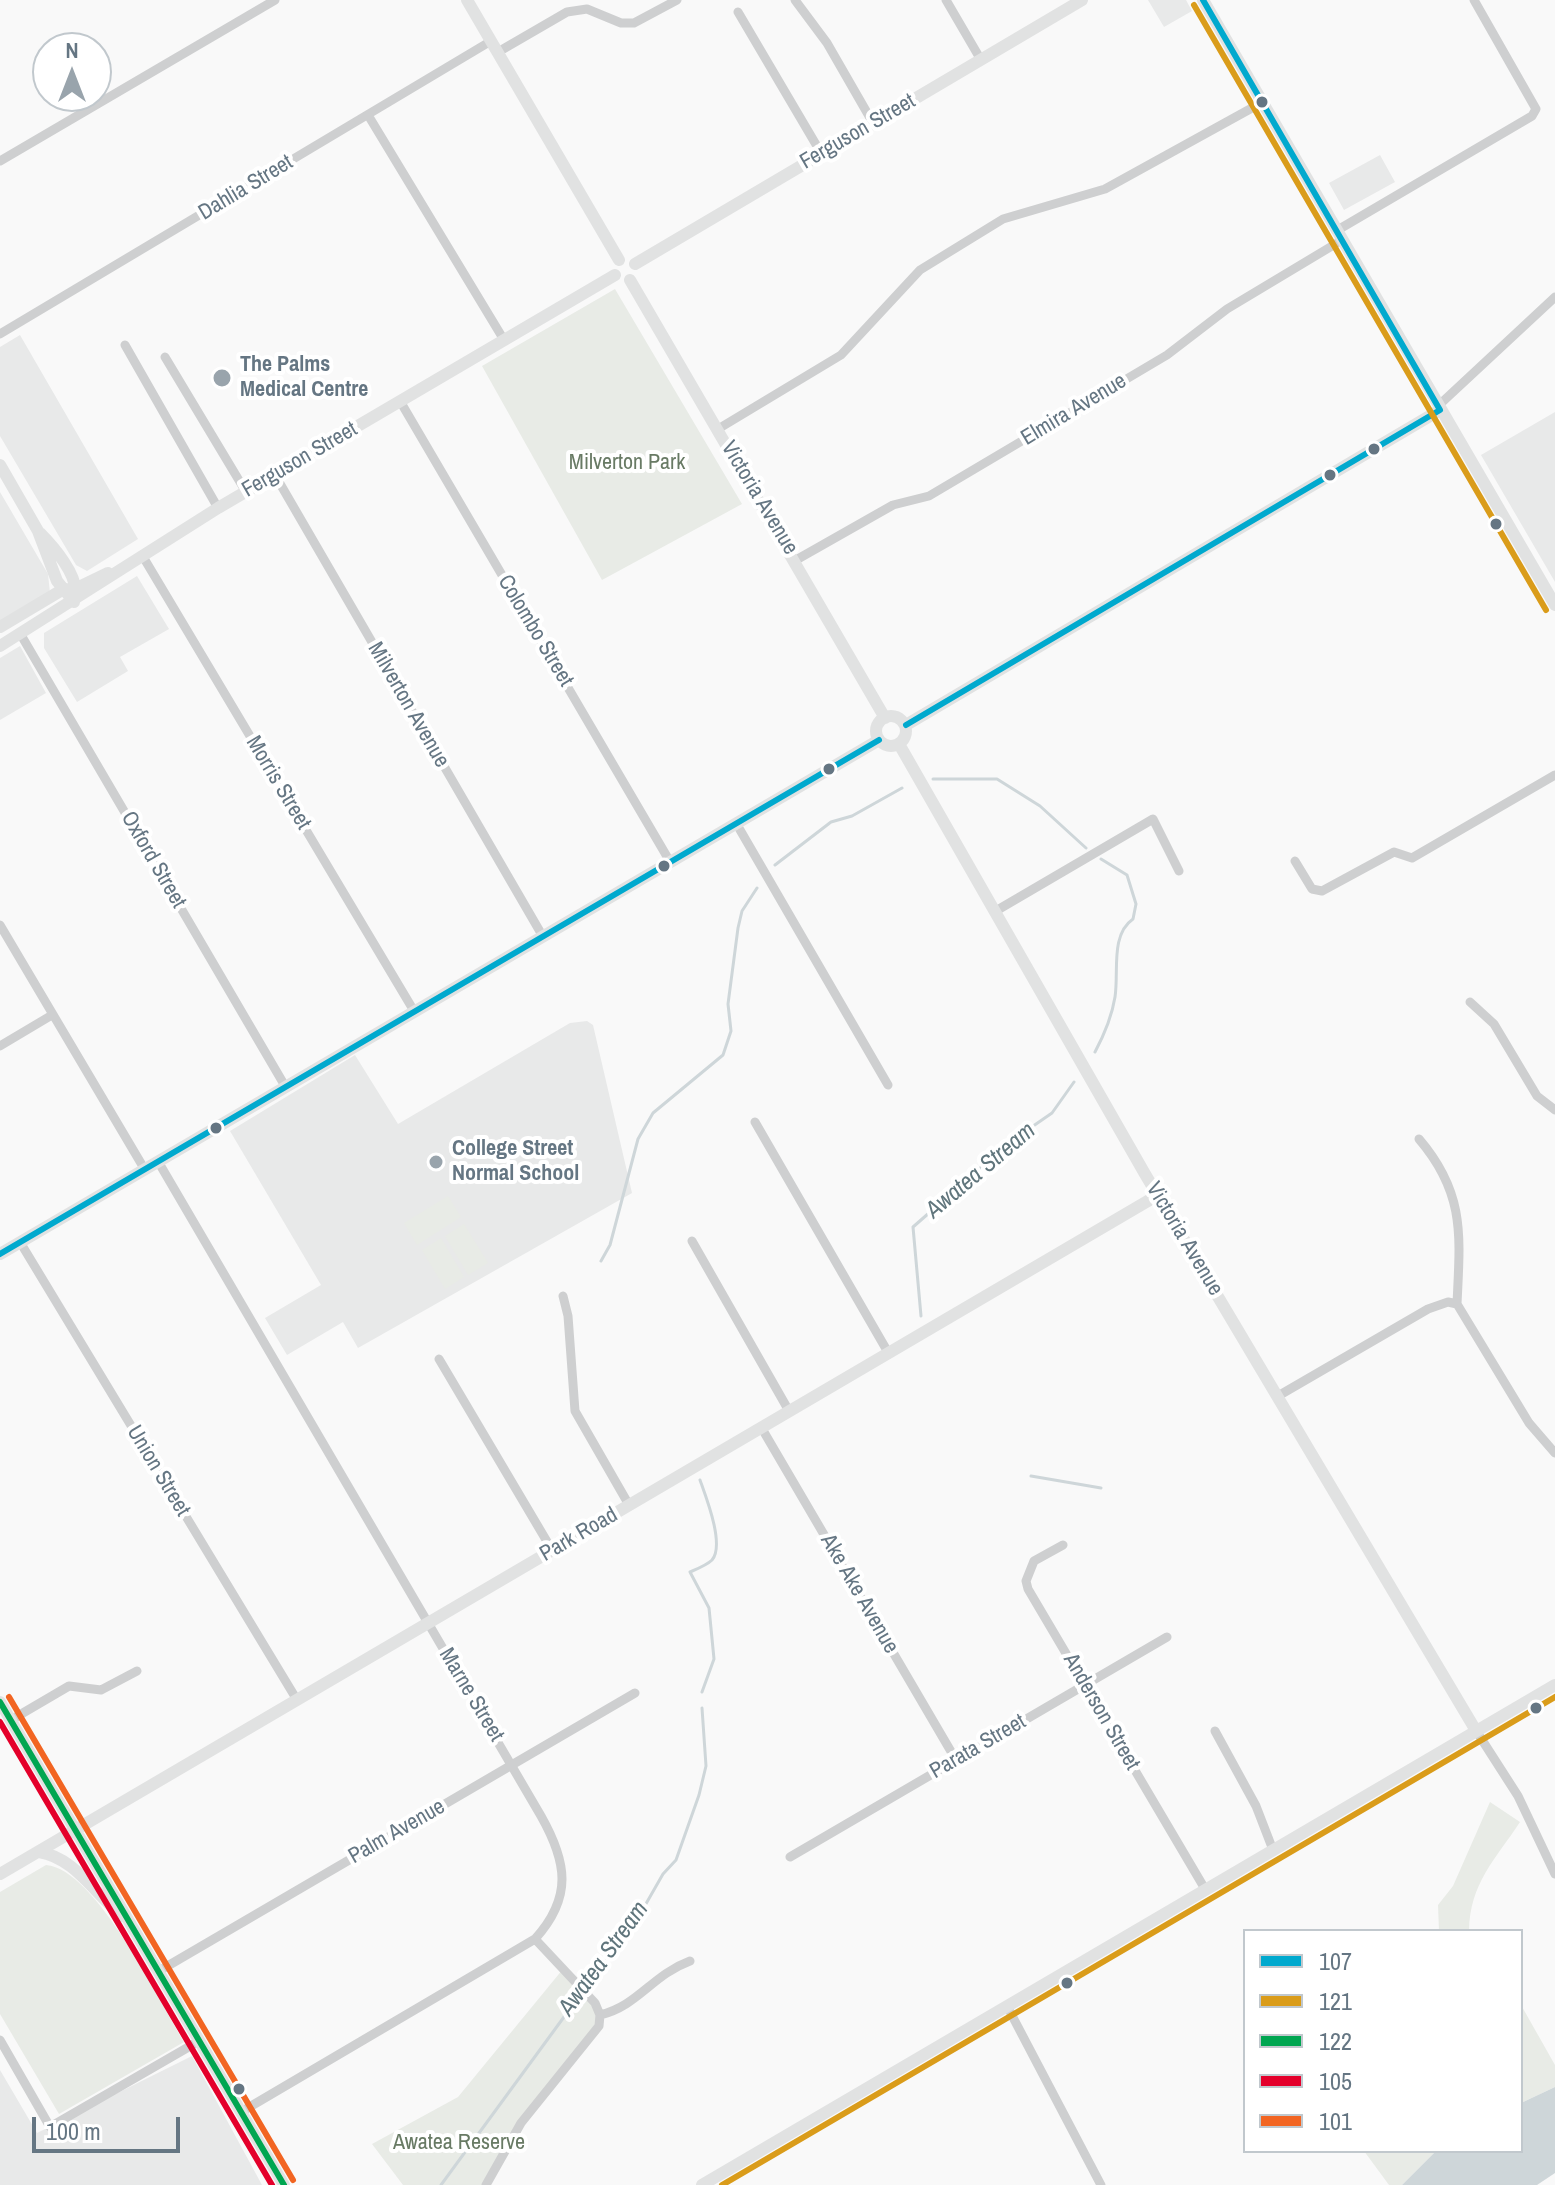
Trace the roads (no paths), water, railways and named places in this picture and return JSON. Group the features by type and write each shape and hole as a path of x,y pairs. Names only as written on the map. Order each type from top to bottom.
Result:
{"street":[{"path":"0,161 275,0"},
{"path":"467,0 619,260"},
{"name":"Dahlia Street","path":"0,334 368,115 495,46 567,12 587,9 621,23 634,23 675,0"},
{"path":"795,0 827,43 873,123"},
{"path":"946,0 981,60"},
{"path":"1203,0 1555,605"},
{"name":"Elmira Avenue","path":"796,560 893,505 929,496 1167,355 1227,309 1532,116 1536,109 1474,0"},
{"name":"Ferguson Street","path":"635,264 1078,1"},
{"path":"738,12 821,153"},
{"path":"718,429 841,355 920,270 1003,219 1105,189 1261,103"},
{"path":"368,115 504,340"},
{"path":"629,258 635,264 636,271 630,280 622,281 615,275 614,267 619,260 629,258"},
{"name":"Ferguson Street","path":"0,627 62,590 77,588 111,573 615,275"},
{"name":"Victoria Avenue","path":"630,280 796,560 885,718"},
{"path":"906,725 1439,408 1555,297"},
{"path":"125,345 218,508"},
{"path":"165,357 246,492"},
{"name":"Colombo Street","path":"400,401 669,860"},
{"path":"0,465 38,531 53,547 77,588 74,602"},
{"name":"Milverton Avenue","path":"275,475 542,935"},
{"path":"38,531 45,555 62,590 74,602"},
{"name":"Morris Street","path":"142,555 414,1011"},
{"name":"Ferguson Street","path":"0,646 99,586 111,573"},
{"name":"Oxford Street","path":"21,635 285,1086"},
{"path":"896,717 906,725 906,736 899,744 890,747 879,740 876,729 885,718 896,717"},
{"path":"0,1254 669,860 879,740"},
{"name":"Victoria Avenue","path":"899,744 1158,1195 1475,1729"},
{"path":"1295,861 1316,892 1394,852 1412,858 1555,775"},
{"path":"994,912 1153,819 1179,871"},
{"path":"736,823 888,1085"},
{"path":"0,925 145,1170"},
{"path":"1470,1002 1494,1024 1537,1096 1555,1110"},
{"path":"0,1046 52,1015"},
{"path":"755,1122 889,1354"},
{"path":"1419,1139 1448,1184 1459,1217 1457,1304 1529,1423 1555,1453"},
{"name":"Marne Street","path":"159,1163 512,1765 554,1839 562,1864 562,1886 557,1907 535,1939 241,2112"},
{"name":"Park Road","path":"0,1874 1158,1195"},
{"path":"692,1241 789,1411"},
{"name":"Union Street","path":"20,1242 297,1700"},
{"path":"563,1296 568,1316 575,1411 629,1505"},
{"path":"1278,1396 1428,1309 1448,1302 1457,1304"},
{"path":"439,1359 552,1550"},
{"name":"Ake Ake Avenue","path":"761,1427 956,1760"},
{"name":"Anderson Street","path":"1063,1545 1034,1561 1026,1581 1205,1889"},
{"name":"Parata Street","path":"790,1857 1167,1637"},
{"path":"11,1720 69,1686 101,1690 137,1671"},
{"path":"702,2185 1475,1729 1555,1685"},
{"name":"Palm Avenue","path":"159,1971 635,1693"},
{"path":"0,1702 284,2185"},
{"path":"1475,1729 1518,1796 1555,1874"},
{"path":"1215,1731 1256,1806 1273,1850"},
{"path":"39,1852 56,1855 72,1865 102,1899 129,1920"},
{"path":"486,2185 521,2123 599,2026 600,2015 595,2003 535,1939"},
{"path":"600,2015 623,2009 666,1970 690,1961"},
{"path":"1007,2006 1101,2185"},
{"path":"0,2040 50,2127 199,2041"}],"waterway":[{"name":"Awatea Stream","path":"933,779 997,779 1040,806 1086,848"},
{"name":"Awatea Stream","path":"775,865 831,822 852,816 902,788"},
{"path":"1095,1052 1114,1004 1118,944 1121,934 1133,919 1136,904 1127,875 1101,859"},
{"name":"Awatea Stream","path":"601,1261 610,1245 638,1139 653,1113 723,1055 731,1031 728,1004 738,928 742,911 757,888"},
{"name":"Awatea Stream","path":"921,1316 913,1227 1010,1142 1052,1113 1074,1082"},
{"path":"1031,1476 1101,1488"},
{"name":"Awatea Stream","path":"700,1480 713,1521 716,1544 712,1560 690,1572 709,1608 714,1659 702,1692"},
{"name":"Awatea Stream","path":"441,2185 676,1860 706,1766 702,1708"}],"place":[{"name":"The Palms Medical Centre","path":"222,378"},
{"name":"College Street Normal School","path":"436,1162"}],"park label":[{"name":"Milverton Park","path":"627,463"},
{"name":"Awatea Reserve","path":"459,2143"}]}
